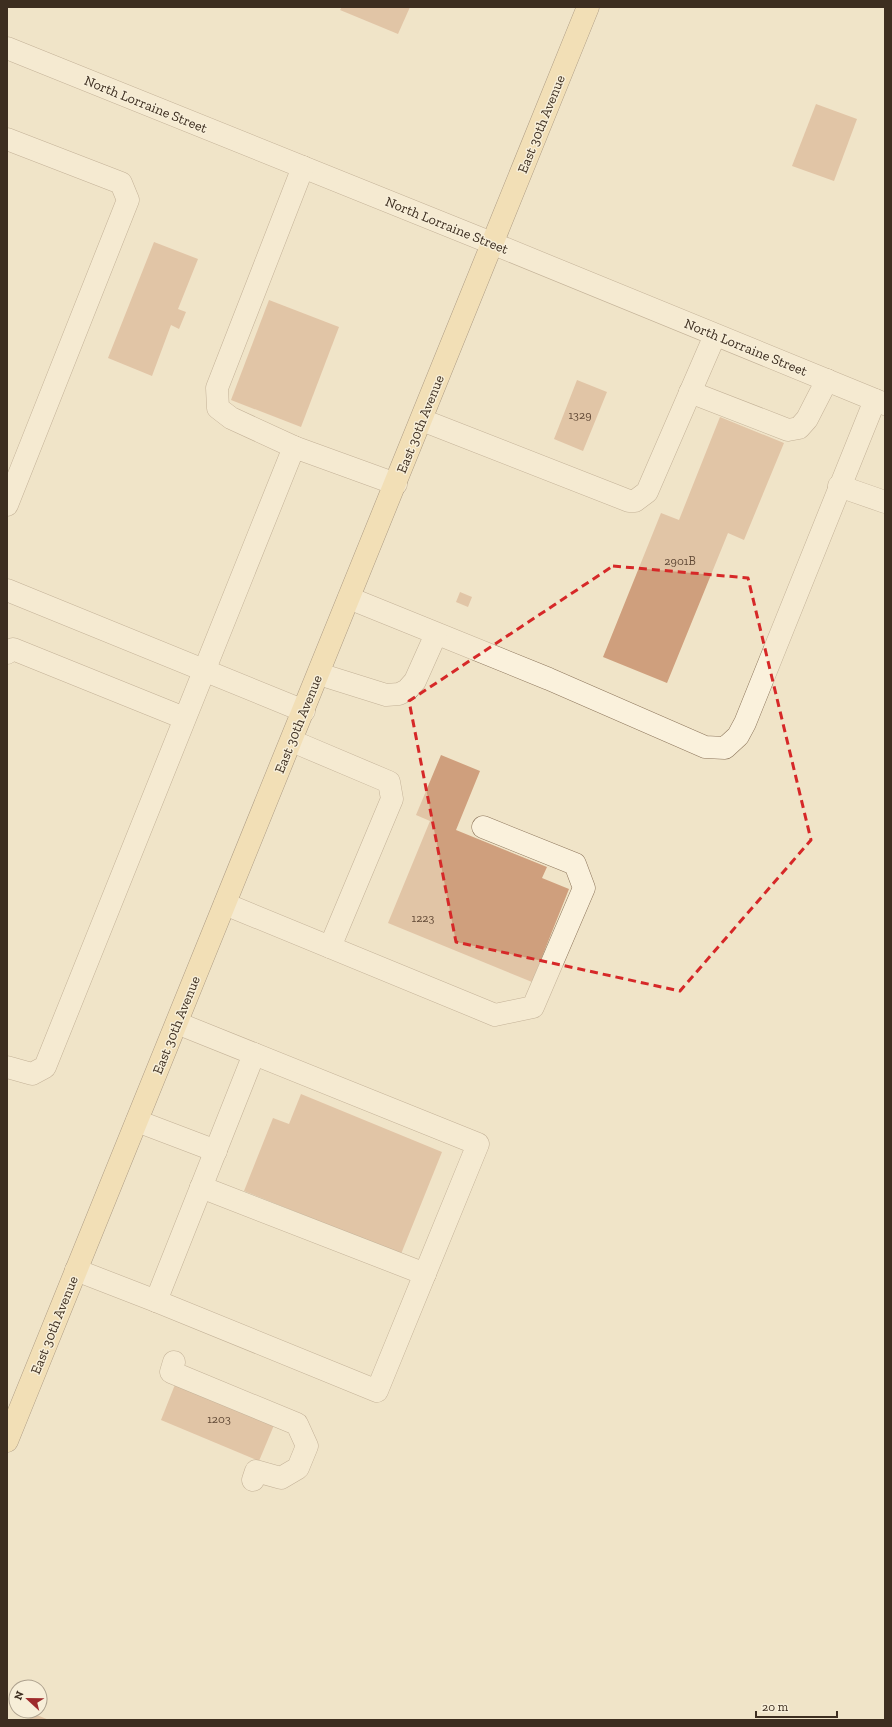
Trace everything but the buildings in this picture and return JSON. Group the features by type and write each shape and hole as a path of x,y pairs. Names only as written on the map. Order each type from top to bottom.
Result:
{"main road":[{"name":"East 30th Avenue","path":"7,1442 494,244 588,7"}],"street":[{"name":"North Lorraine Street","path":"7,48 494,244 880,402"},
{"path":"7,139 121,183 128,200 7,505"},
{"path":"304,167 217,388 218,408 230,418 294,447 396,484"},
{"path":"422,420 635,501 647,492 715,335"},
{"path":"690,392 788,430 800,428 807,419 827,380"},
{"path":"349,598 556,682 705,747 725,748 738,736 745,723 839,486 880,402"},
{"path":"7,1067 32,1074 45,1067 203,670 294,447"},
{"path":"839,486 885,502"},
{"path":"7,590 304,711"},
{"path":"319,674 386,695 399,694 407,690 416,681 436,634"},
{"path":"7,653 13,649 184,718"},
{"path":"292,741 389,782 392,799 330,947"},
{"path":"225,904 495,1015 534,1007 584,888 575,864 483,827"},
{"path":"76,1270 156,1300 377,1391 425,1274 478,1144 177,1023"},
{"path":"156,1300 254,1054"},
{"path":"137,1121 216,1151"},
{"path":"201,1187 425,1274"},
{"path":"174,1362 170,1372 297,1424 307,1446 298,1468 281,1478 256,1471 253,1480"}],"highlighted area":[{"path":"613,566 748,578 811,840 680,991 456,942 409,701"}]}
